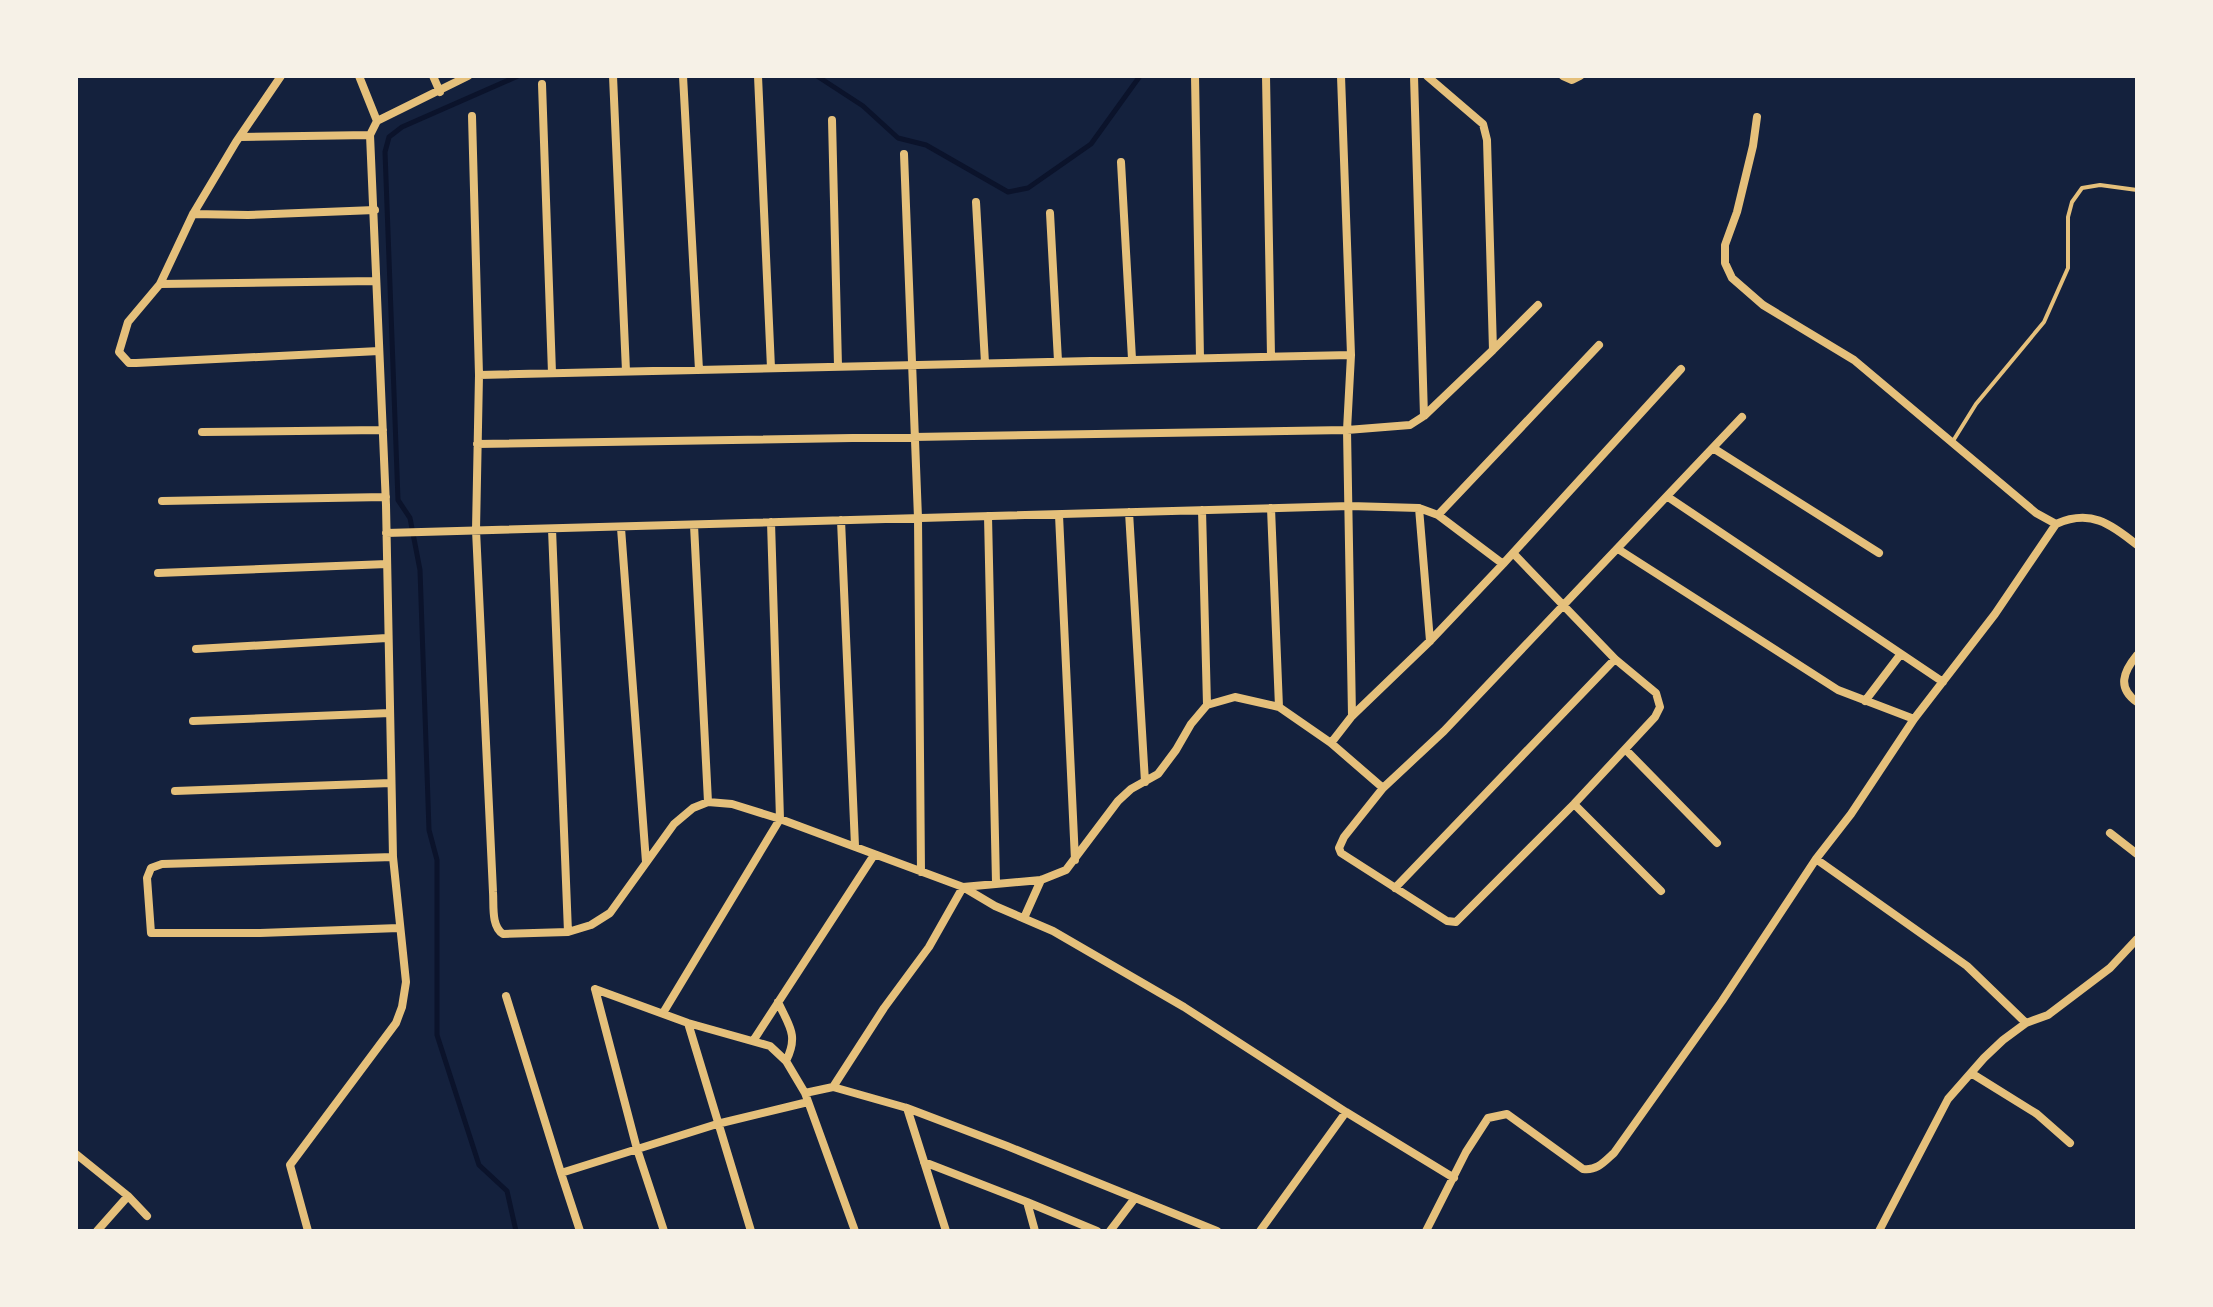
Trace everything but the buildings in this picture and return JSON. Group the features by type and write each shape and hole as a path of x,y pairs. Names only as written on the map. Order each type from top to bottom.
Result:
{"street":[{"path":"281,76 193,214 160,284 128,322 119,352 129,363 379,351"},
{"path":"359,76 377,121"},
{"path":"433,76 440,92"},
{"path":"308,1231 290,1165 396,1023 406,982 393,857 386,497 370,135 377,121 468,76"},
{"path":"613,76 626,371"},
{"path":"683,76 699,370"},
{"path":"758,76 771,368"},
{"path":"1195,76 1200,358"},
{"path":"1266,76 1271,356"},
{"path":"1341,76 1351,355 1347,430 1352,716"},
{"path":"1414,76 1424,416"},
{"path":"1427,76 1483,124 1487,140 1493,350"},
{"path":"1563,76 1572,80 1580,76"},
{"path":"542,84 552,373"},
{"path":"472,116 479,375 476,530 497,930 503,934 568,932 591,925 610,913 674,824 693,808 708,802 732,804 963,887 995,906 1053,931 1184,1007 1454,1178"},
{"path":"1757,117 1737,212 1725,245 1725,263 1732,278 1763,305 1854,360 2036,513 2056,524"},
{"path":"832,120 838,366"},
{"path":"240,137 370,135"},
{"path":"904,154 918,518 921,872"},
{"path":"1121,162 1132,359"},
{"path":"976,202 985,363"},
{"path":"193,214 375,210"},
{"path":"1050,213 1058,361"},
{"path":"160,284 375,281"},
{"path":"477,444 915,439 1347,430 1410,425 1424,416 1538,305"},
{"path":"1438,515 1599,345"},
{"path":"479,375 1351,355"},
{"path":"1331,743 1352,716 1514,554 1681,369"},
{"path":"1514,554 1565,604 1615,659 1656,693 1660,707 1626,750 1574,804 1456,922 1447,921 1341,853 1339,848 1344,837 1383,788 1417,758 1565,604 1668,497 1742,417"},
{"path":"202,432 383,430"},
{"path":"1713,448 1879,553"},
{"path":"162,501 386,497"},
{"path":"1668,497 1943,682"},
{"path":"386,533 1350,506 1419,508 1438,515 1503,564"},
{"path":"1271,508 1279,707"},
{"path":"1419,508 1430,641"},
{"path":"1202,510 1207,705"},
{"path":"1129,512 1145,782"},
{"path":"1059,515 1075,860"},
{"path":"988,516 996,883"},
{"path":"1426,1231 1479,1129 1488,1118 1507,1114 1583,1169 1600,1166 1614,1153 1680,1062 1914,719 1995,614 2056,524 2072,517 2087,517 2113,526 2137,545"},
{"path":"841,520 855,846"},
{"path":"663,1013 780,819 771,522"},
{"path":"694,525 708,802"},
{"path":"621,528 646,862"},
{"path":"552,529 568,932"},
{"path":"1618,549 1838,690 1914,719"},
{"path":"158,573 387,564"},
{"path":"196,649 387,638"},
{"path":"1865,701 1900,655"},
{"path":"2137,655 2123,685 2127,695 2137,702"},
{"path":"1395,888 1615,659"},
{"path":"963,887 1041,880 1066,870 1118,801 1131,789 1158,774 1167,764 1191,724 1207,705 1235,697 1279,707 1331,743 1383,788"},
{"path":"193,721 390,713"},
{"path":"1626,750 1717,843"},
{"path":"175,791 391,783"},
{"path":"1574,804 1661,891"},
{"path":"2110,833 2137,854"},
{"path":"753,1041 874,855"},
{"path":"393,857 162,864 151,868 147,878 151,933 399,928"},
{"path":"1816,859 1967,966 2026,1023"},
{"path":"1024,918 1041,880"},
{"path":"833,1087 884,1008 929,947 963,887"},
{"path":"1879,1231 1948,1099 2003,1040 2026,1023 2048,1015 2110,968 2137,939"},
{"path":"664,1231 637,1149 595,989 688,1023 770,1046 786,1061 806,1097 855,1231"},
{"path":"506,996 580,1231"},
{"path":"778,1002 793,1034 793,1048 786,1061"},
{"path":"688,1023 751,1231"},
{"path":"1971,1073 2037,1114 2070,1143"},
{"path":"561,1173 833,1087 907,1108 1217,1231"},
{"path":"907,1108 946,1231"},
{"path":"1260,1231 1346,1112"},
{"path":"76,1154 128,1196 147,1216"},
{"path":"924,1162 1097,1231"},
{"path":"97,1231 128,1196"},
{"path":"1110,1231 1135,1198"},
{"path":"1027,1202 1035,1231"}],"lane":[{"path":"1952,444 1976,404 2044,322 2068,268 2068,217 2072,202 2082,188 2100,185 2137,190"}],"waterway":[{"path":"516,1231 507,1191 479,1165 437,1035 437,860 429,830 420,570 410,518 398,500 385,152 389,137 402,127 518,76"},
{"path":"817,76 863,106 898,138 926,145 1008,192 1028,188 1091,144 1140,76"}]}
